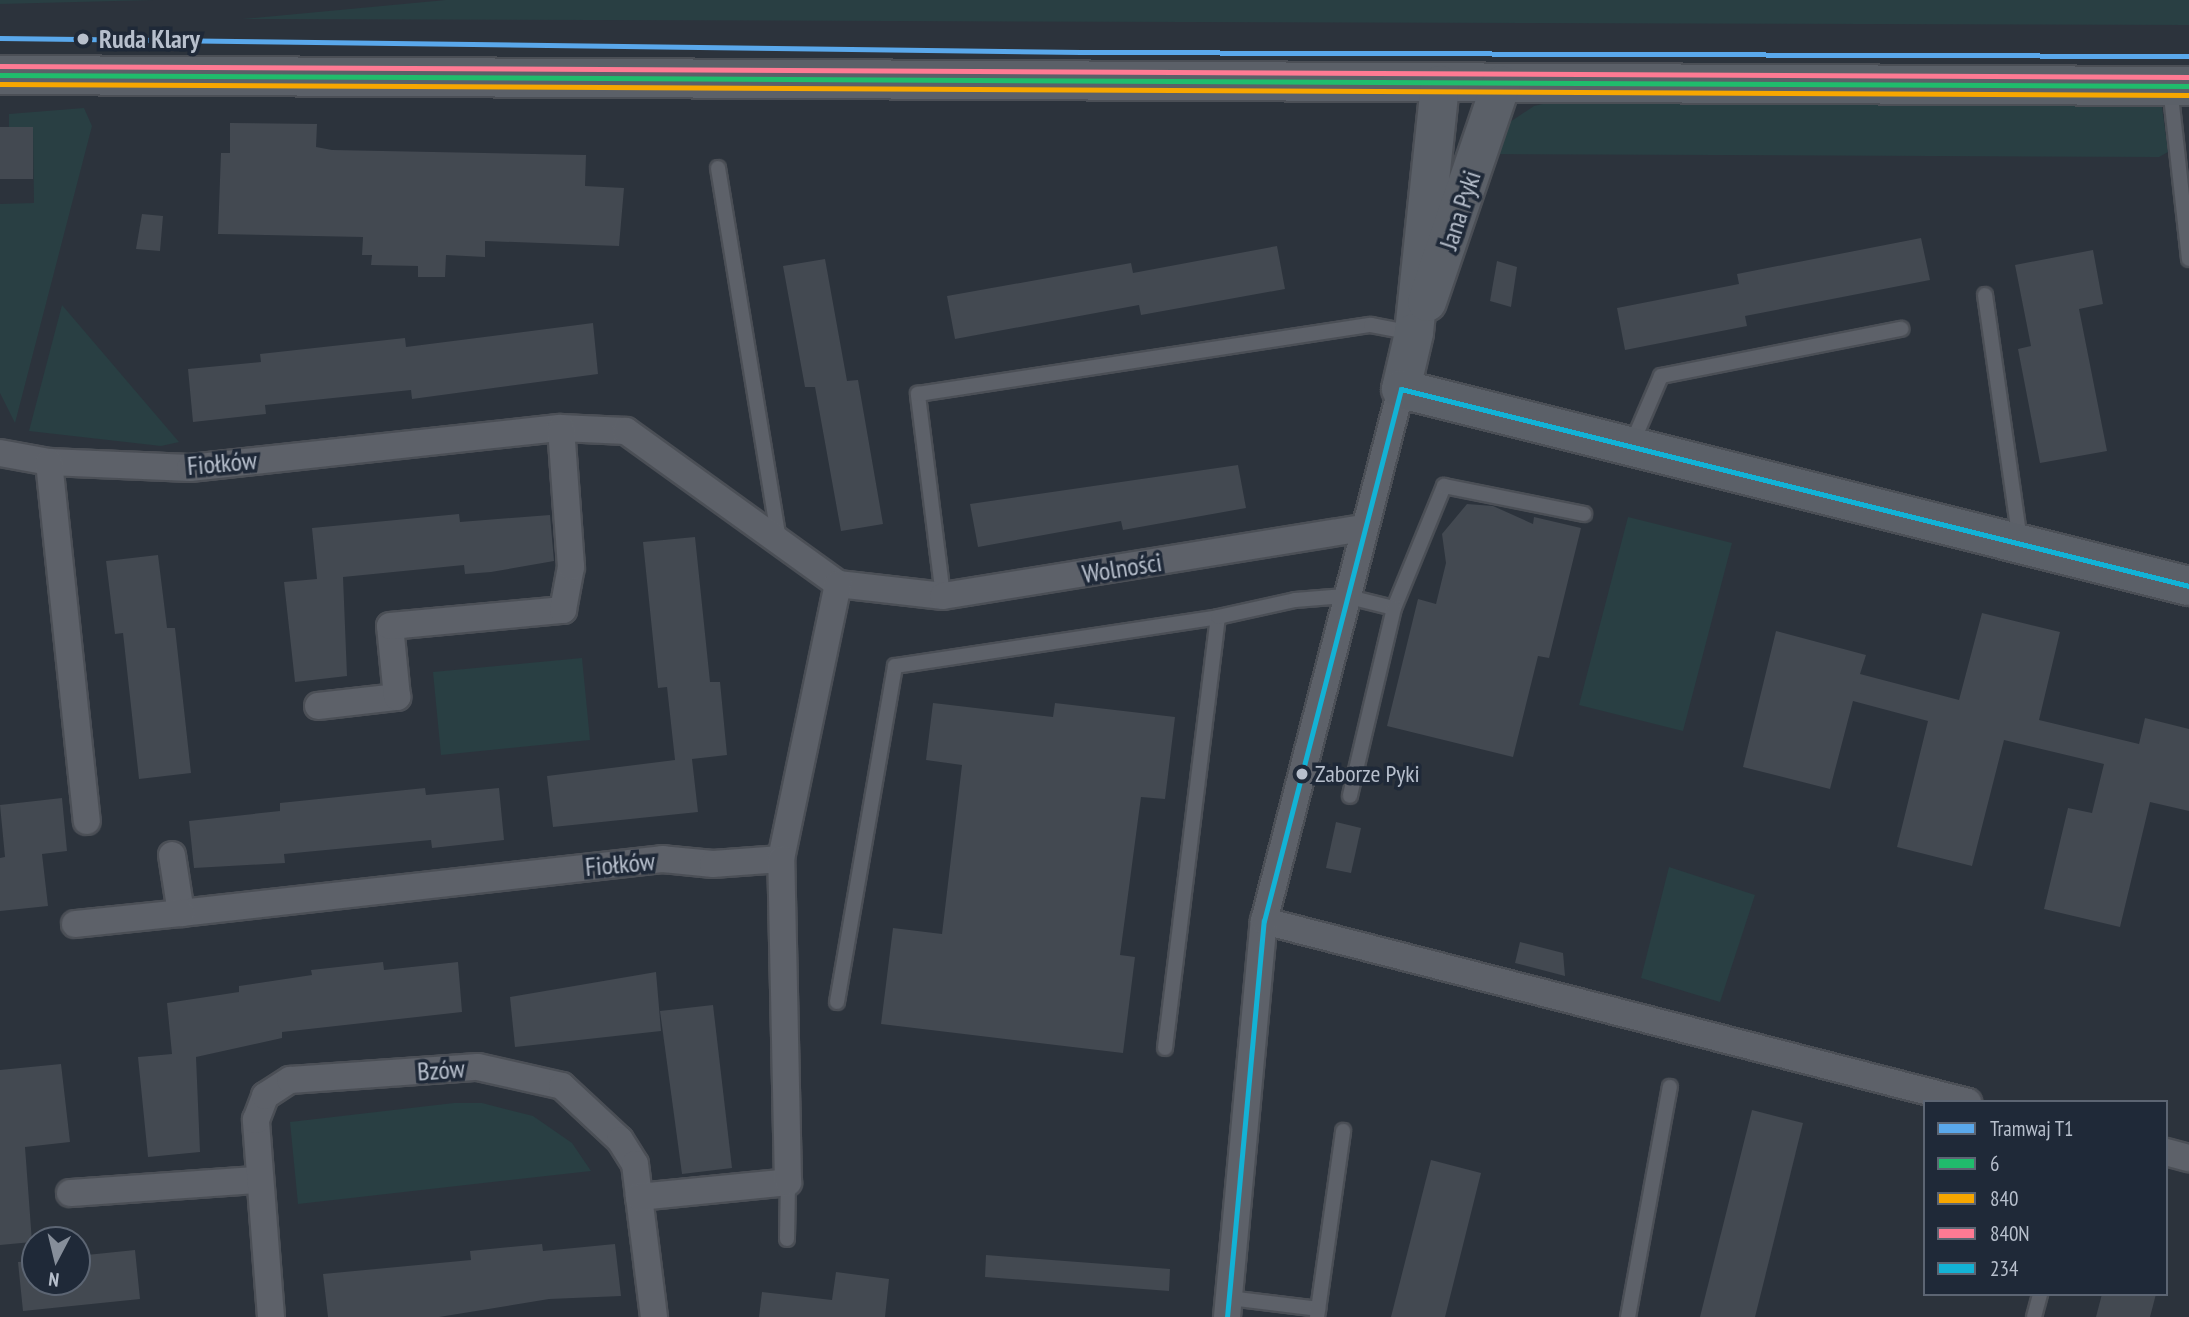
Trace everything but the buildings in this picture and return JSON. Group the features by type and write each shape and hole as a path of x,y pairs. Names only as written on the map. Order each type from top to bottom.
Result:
{"street":[{"path":"0,75 204,72 1440,85 2180,86"},
{"name":"Jana Pyki","path":"1414,333 1440,85"},
{"name":"Jana Pyki","path":"1228,1308 1264,921 1414,333 1501,85"},
{"path":"1401,389 2189,586"},
{"path":"318,706 397,697 390,625 563,610 571,567 561,428"},
{"name":"Fiołków","path":"0,453 49,462 190,468 561,428 626,431 838,584 878,592"},
{"path":"49,462 87,821"},
{"name":"Wolności","path":"878,592 943,596 1364,528"},
{"path":"639,1197 788,1182 781,859 838,584"},
{"path":"172,855 181,912"},
{"name":"Fiołków","path":"75,924 662,859 713,864 781,859"},
{"path":"1264,921 1960,1100"},
{"name":"Bzów","path":"271,1317 257,1180 256,1120 265,1096 290,1080 478,1067 562,1086 594,1110 635,1164 654,1317"},
{"path":"2168,1153 2189,1158"},
{"path":"70,1193 257,1180"}],"lane":[{"path":"2180,86 2189,259"},
{"path":"718,168 779,539"},
{"path":"1985,295 2020,506 2020,545"},
{"path":"943,596 918,394 1371,325 1414,333"},
{"path":"1631,448 1661,376 1901,329"},
{"path":"1350,796 1394,608 1444,486 1584,514"},
{"path":"837,1002 895,666 1218,617 1294,600 1345,596 1394,608"},
{"path":"1165,1048 1218,617"},
{"path":"1628,1317 1670,1087"},
{"path":"1228,1308 1318,1313 1343,1131"},
{"path":"787,1239 788,1182"},
{"path":"2034,1317 2039,1296"}],"green space":[{"path":"0,0 154,0 0,4"},
{"path":"446,0 2189,0 2189,25 242,19"},
{"path":"1559,100 2146,105 2162,107 2168,152 2159,157 1489,154 1504,126 1534,106"},
{"path":"84,108 92,126 15,423 0,393 0,204 34,203 33,127 9,127 9,114"},
{"path":"62,305 179,442 161,446 29,431"},
{"path":"1628,517 1732,543 1683,731 1579,705"},
{"path":"582,658 590,740 441,755 433,672"},
{"path":"1669,867 1755,895 1720,1002 1641,978"},
{"path":"454,1103 482,1103 533,1116 572,1143 591,1171 298,1204 290,1122"}],"tram line":[{"name":"T1","path":"0,38 1081,52 2189,56"}],"transit line":[{"name":"840N","path":"0,66 2189,77"},
{"name":"6","path":"0,75 2189,86"},
{"name":"840","path":"0,84 2189,95"},
{"name":"234","path":"1227,1317 1264,921 1401,389 2189,586"}],"place":[{"name":"Ruda Klary","path":"83,39"},
{"name":"Zaborze Pyki","path":"1302,774"}]}
